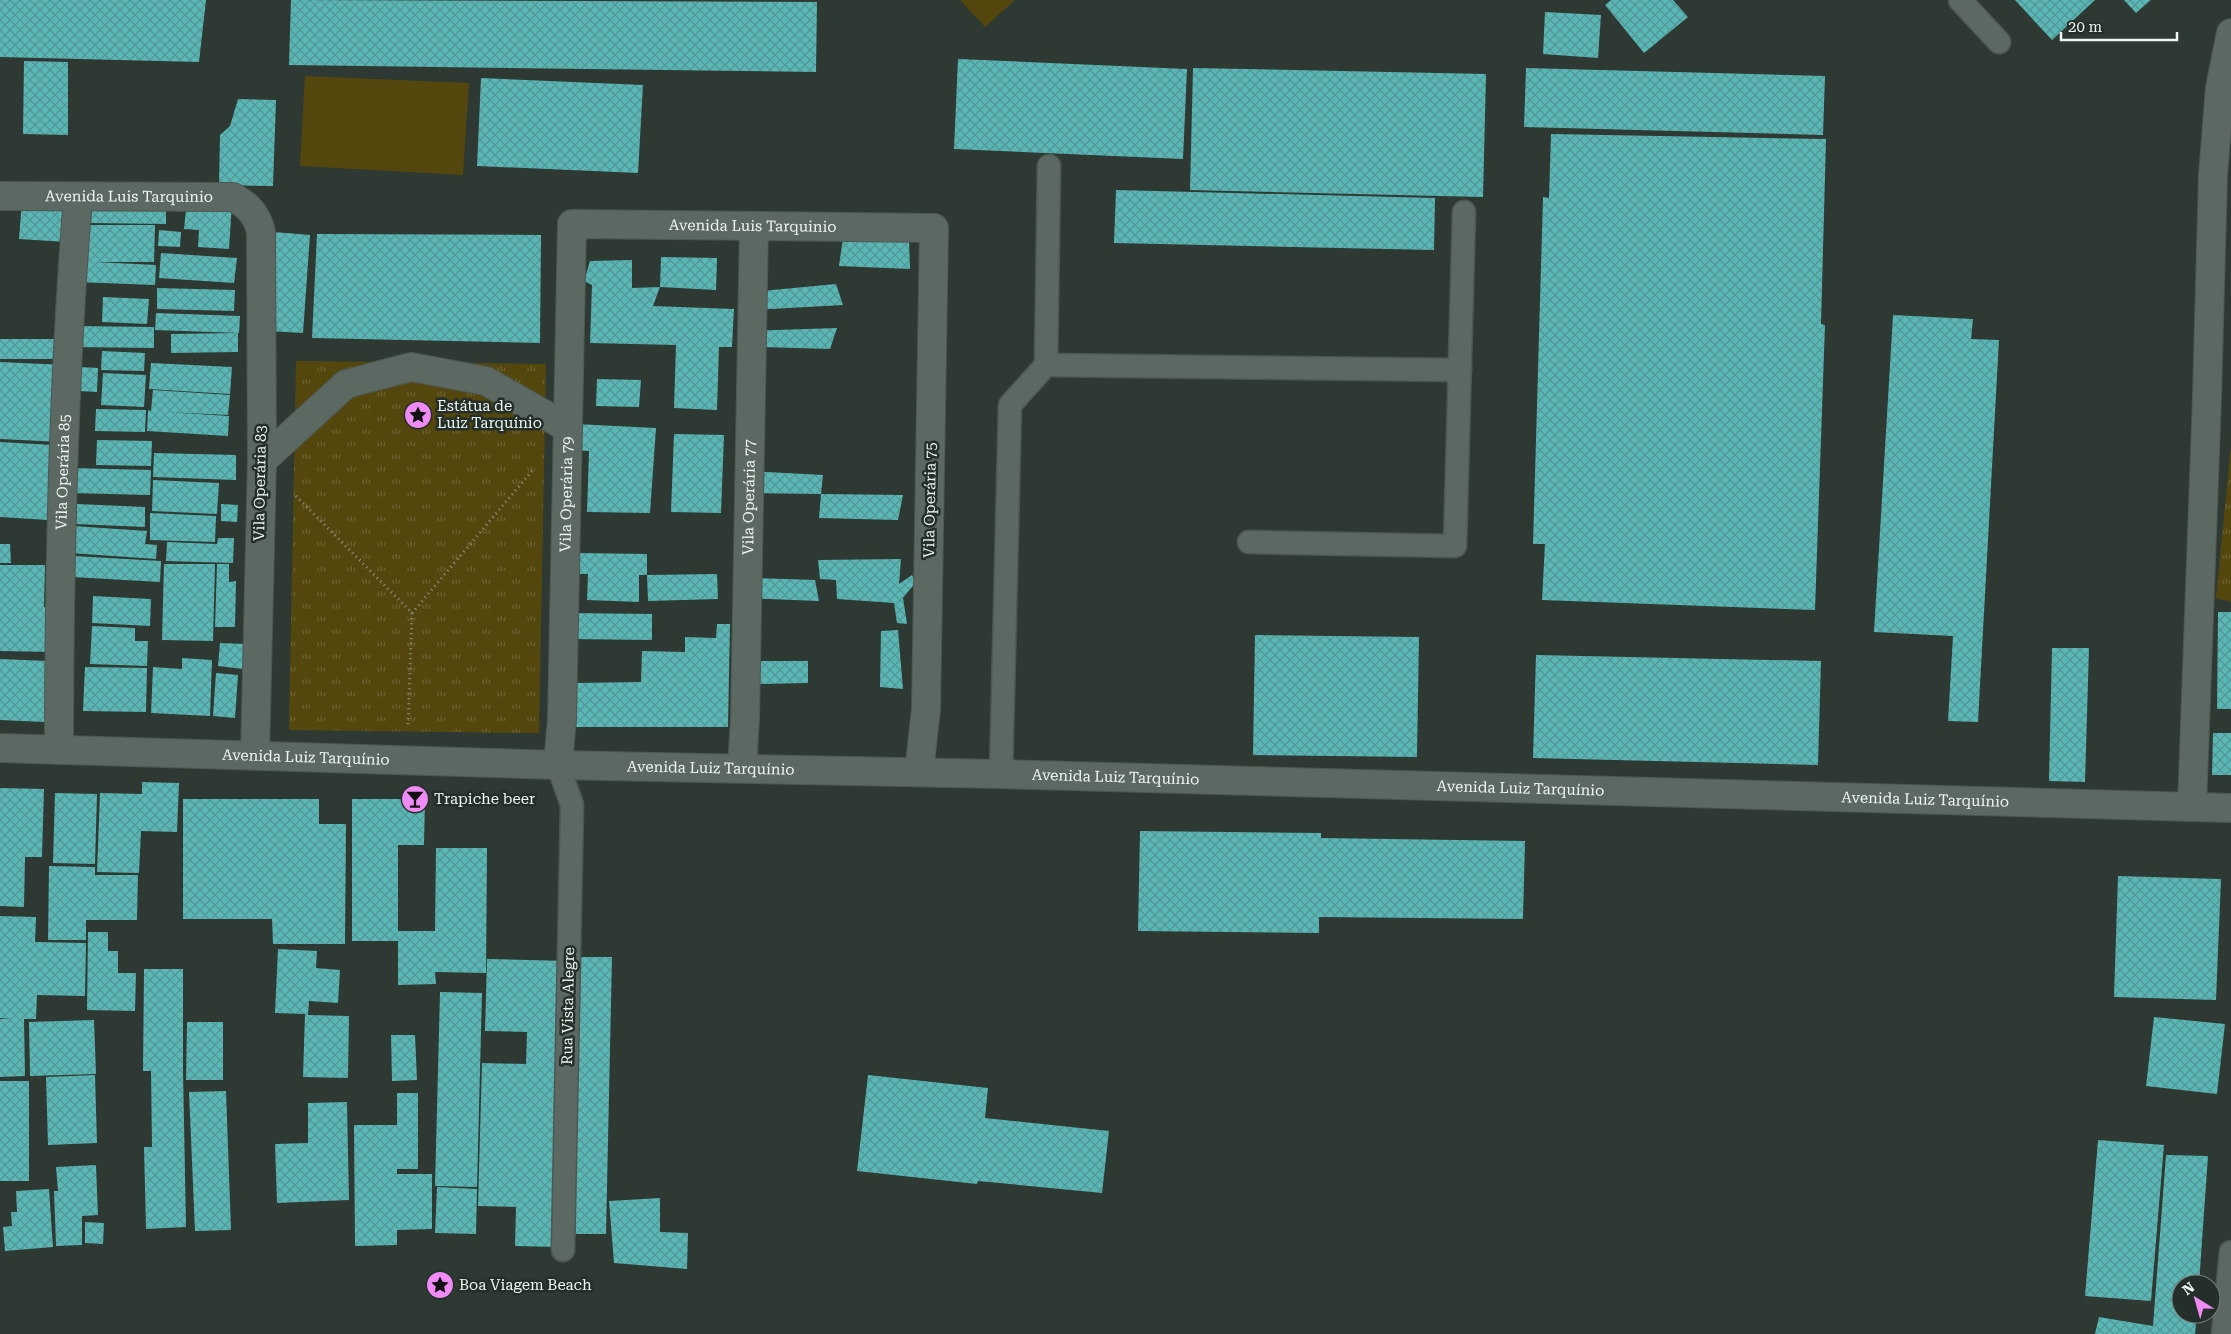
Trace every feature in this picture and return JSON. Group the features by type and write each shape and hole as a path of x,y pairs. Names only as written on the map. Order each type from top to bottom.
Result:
{"street":[{"path":"2192,806 2213,175 2220,88 2231,33"},
{"name":"Avenida Luis Tarquinio","path":"0,196 233,197 245,204 253,212"},
{"name":"Vila Operária 85","path":"59,750 63,448 69,301 78,197"},
{"name":"Vila Operária 83","path":"253,212 261,232 262,461 255,755"},
{"name":"Avenida Luis Tarquinio","path":"572,224 934,228"},
{"name":"Vila Operária 79","path":"558,765 562,719 572,224"},
{"name":"Vila Operária 77","path":"742,768 754,227"},
{"name":"Vila Operária 75","path":"919,772 926,709 934,228"},
{"path":"262,461 346,384 411,367 486,381 568,428"},
{"name":"Avenida Luiz Tarquínio","path":"0,748 558,765 1001,774 2231,808"}],"lane":[{"path":"1960,0 1999,42"},
{"path":"1001,774 1010,405 1046,365 1049,166"},
{"path":"1249,542 1455,546 1464,212"},
{"path":"1046,365 1460,370"},
{"name":"Rua Vista Alegre","path":"558,765 572,805 563,1250"},
{"path":"2224,1334 2231,1252"}],"path":[{"path":"407,760 412,613 568,428"},
{"path":"262,461 412,613"}],"green space":[{"path":"960,0 1015,0 985,27"},
{"path":"305,76 469,83 463,175 300,166"},
{"path":"296,361 546,364 539,733 289,730"},
{"path":"2231,445 2231,602 2216,598"}],"building":[{"path":"0,0 206,0 199,62 0,57"},
{"path":"291,0 817,2 816,72 289,65"},
{"path":"1611,0 1673,0 1688,17 1644,53 1605,5"},
{"path":"2015,0 2095,0 2052,40"},
{"path":"2124,0 2151,0 2136,13"},
{"path":"1545,12 1601,15 1598,58 1543,54"},
{"path":"958,59 1187,69 1183,159 954,149"},
{"path":"24,61 68,62 68,135 23,134"},
{"path":"1193,68 1486,74 1483,197 1190,190"},
{"path":"1526,68 1825,76 1823,135 1524,127"},
{"path":"481,78 643,85 638,173 477,166"},
{"path":"238,99 276,100 273,186 219,185 220,135 230,126"},
{"path":"1551,134 1826,139 1821,324 1825,325 1815,610 1542,600 1545,544 1533,544 1543,197 1549,198"},
{"path":"1116,190 1435,198 1434,250 1114,243"},
{"path":"22,200 69,203 67,242 19,239"},
{"path":"187,200 232,202 229,249 198,247 199,230 184,229"},
{"path":"92,202 166,203 166,224 91,223"},
{"path":"78,225 155,225 154,262 95,262 156,265 155,285 76,282"},
{"path":"159,230 181,232 180,247 158,246"},
{"path":"274,232 310,235 303,333 267,331"},
{"path":"317,234 541,235 540,343 312,338"},
{"path":"843,238 909,240 910,269 839,266"},
{"path":"161,253 237,258 234,283 159,278"},
{"path":"661,257 717,258 716,290 660,287"},
{"path":"632,260 632,288 660,287 653,306 734,309 732,347 719,347 717,410 674,408 676,345 590,343 592,285 584,281 590,261"},
{"path":"836,284 843,305 752,310 762,291"},
{"path":"157,288 235,290 234,311 157,309"},
{"path":"103,297 149,299 147,324 102,322"},
{"path":"156,313 240,316 239,333 155,330"},
{"path":"1893,315 1973,319 1971,339 1999,340 1978,722 1948,721 1953,636 1874,632"},
{"path":"77,326 154,327 154,348 76,347"},
{"path":"837,328 830,349 762,347 751,331"},
{"path":"238,333 238,352 171,353 171,334"},
{"path":"0,339 57,339 56,359 0,359"},
{"path":"102,351 145,353 144,371 101,370"},
{"path":"0,362 66,365 61,442 0,439"},
{"path":"151,363 232,367 230,394 149,389"},
{"path":"80,367 98,368 97,392 79,391"},
{"path":"103,373 146,375 144,407 101,405"},
{"path":"597,379 641,380 639,407 596,406"},
{"path":"153,390 230,395 228,415 166,412 229,416 228,436 147,431 148,410 151,411"},
{"path":"96,409 146,410 145,432 95,431"},
{"path":"575,424 656,428 650,513 587,512 589,451 575,450"},
{"path":"674,434 724,435 721,513 671,512"},
{"path":"97,440 152,441 151,466 96,465"},
{"path":"0,442 52,445 48,520 0,517"},
{"path":"154,453 236,455 236,480 153,477"},
{"path":"71,468 151,470 150,495 70,493"},
{"path":"748,471 823,475 821,494 748,493"},
{"path":"153,480 219,483 217,514 152,511"},
{"path":"821,494 903,495 898,520 819,518"},
{"path":"77,504 145,507 145,527 76,524"},
{"path":"221,504 238,505 237,522 221,521"},
{"path":"150,513 216,516 215,542 150,540"},
{"path":"73,526 147,531 145,544 157,545 156,559 70,553"},
{"path":"218,538 234,538 233,563 166,561 167,542 217,544"},
{"path":"0,544 10,544 11,563 0,563"},
{"path":"577,553 647,554 647,575 639,575 639,602 587,600 588,574 577,574"},
{"path":"74,556 161,561 160,582 72,577"},
{"path":"901,559 899,584 912,575 916,582 903,598 907,624 897,623 894,603 837,599 836,580 820,579 818,560"},
{"path":"164,564 215,564 213,641 162,640"},
{"path":"217,564 229,564 229,582 236,581 235,627 215,627"},
{"path":"0,565 45,565 44,607 51,608 50,652 0,651"},
{"path":"717,574 718,599 648,601 647,575"},
{"path":"752,578 815,580 819,601 745,598"},
{"path":"93,596 151,599 150,626 92,623"},
{"path":"2218,612 2231,612 2231,709 2217,709"},
{"path":"568,613 652,614 652,640 568,639"},
{"path":"717,624 730,624 728,727 574,727 574,683 641,682 642,651 685,652 685,637 716,638"},
{"path":"92,626 135,628 135,641 148,641 147,666 90,664"},
{"path":"898,630 903,689 880,687 881,631"},
{"path":"1255,635 1419,637 1417,757 1253,755"},
{"path":"220,643 245,644 243,669 218,666"},
{"path":"2052,648 2089,648 2085,782 2049,781"},
{"path":"1536,655 1821,661 1818,765 1533,758"},
{"path":"182,658 212,660 210,716 151,713 153,667 182,669"},
{"path":"0,659 48,661 45,722 0,720"},
{"path":"757,661 808,661 808,683 757,684"},
{"path":"85,667 147,668 146,712 83,711"},
{"path":"216,673 238,675 235,718 213,716"},
{"path":"2213,733 2231,733 2231,775 2212,775"},
{"path":"142,782 179,783 177,832 141,831 139,873 97,872 100,793 142,794"},
{"path":"0,788 44,789 42,857 25,857 24,907 0,906"},
{"path":"55,793 97,794 95,864 53,863"},
{"path":"183,799 319,799 319,824 346,824 345,944 273,944 272,919 183,919"},
{"path":"352,799 425,799 424,845 398,845 398,931 435,931 436,848 487,848 486,973 435,972 436,984 398,985 398,941 352,941"},
{"path":"1140,831 1321,833 1321,838 1525,841 1523,919 1319,917 1319,933 1138,931"},
{"path":"49,866 95,867 95,875 138,875 137,920 86,920 86,940 48,940"},
{"path":"2118,876 2221,879 2216,1000 2114,997"},
{"path":"0,916 36,917 35,942 86,943 85,996 37,995 36,1019 24,1019 25,1076 0,1077 0,1019 11,1018 0,1018"},
{"path":"88,932 108,932 108,951 118,951 118,973 136,973 135,1011 87,1010"},
{"path":"278,949 317,951 316,968 340,970 338,1003 309,1001 308,1015 349,1016 348,1078 303,1077 305,1014 275,1013"},
{"path":"574,957 612,957 606,1234 568,1234"},
{"path":"487,959 567,961 559,1247 515,1246 516,1207 478,1206 482,1063 526,1064 527,1032 485,1031"},
{"path":"144,969 183,969 186,1227 146,1229 144,1147 152,1147 151,1071 143,1071"},
{"path":"440,992 482,993 477,1187 435,1186"},
{"path":"2154,1017 2225,1024 2217,1094 2146,1086"},
{"path":"94,1020 96,1074 30,1076 29,1022"},
{"path":"187,1022 223,1022 223,1080 186,1080"},
{"path":"391,1035 415,1035 417,1080 392,1081"},
{"path":"95,1075 97,1143 48,1145 46,1077"},
{"path":"868,1075 988,1088 985,1118 1109,1131 1102,1193 978,1181 977,1184 857,1171"},
{"path":"0,1081 29,1081 29,1181 0,1181"},
{"path":"226,1091 231,1230 195,1231 189,1092"},
{"path":"397,1093 418,1093 418,1169 397,1169 397,1174 432,1174 432,1229 397,1230 397,1245 355,1246 354,1125 397,1125"},
{"path":"347,1102 349,1200 277,1203 275,1144 308,1143 308,1103"},
{"path":"2098,1140 2164,1145 2151,1301 2085,1296"},
{"path":"2166,1155 2208,1156 2200,1274 2171,1274 2171,1324 2196,1324 2195,1334 2095,1334 2099,1317 2153,1326"},
{"path":"96,1165 98,1215 82,1216 82,1245 56,1246 54,1191 58,1191 56,1167"},
{"path":"437,1187 477,1189 476,1234 435,1233"},
{"path":"49,1189 53,1247 5,1251 3,1227 12,1226 11,1212 17,1212 16,1191"},
{"path":"660,1198 660,1232 688,1233 687,1269 614,1263 609,1201"},
{"path":"85,1222 104,1223 103,1244 85,1243"}],"place":[{"name":"Estátua de Luiz Tarquínio","path":"418,415"},
{"name":"Trapiche beer","path":"415,799"},
{"name":"Boa Viagem Beach","path":"440,1285"}]}
